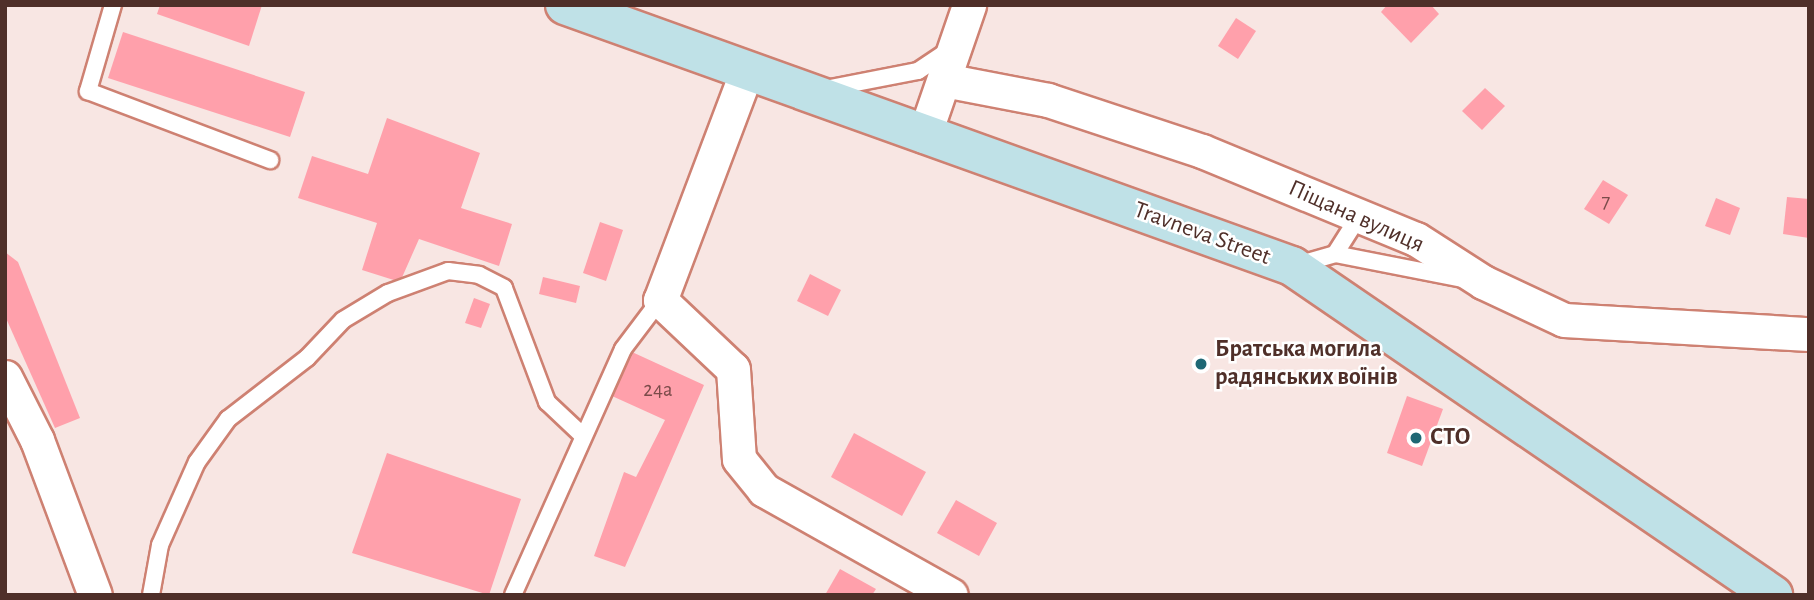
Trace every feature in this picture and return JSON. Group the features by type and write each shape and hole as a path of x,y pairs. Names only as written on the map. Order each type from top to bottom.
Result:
{"street":[{"name":"Travneva Street","path":"565,5 746,73 1292,266 1773,595"},
{"path":"924,136 969,5"},
{"path":"746,73 660,300 733,369 739,459 764,490 951,595"},
{"name":"Піщана вулиця","path":"944,80 1048,100 1136,126 1416,239 1483,282 1564,320 1809,334"},
{"path":"5,377 95,595"}],"lane":[{"path":"113,5 88,91 270,160"},
{"path":"802,93 918,71 955,47"},
{"path":"1335,254 1359,216"},
{"path":"1292,266 1335,254 1483,282"},
{"path":"151,595 165,533 197,462 228,419 307,358 343,320 388,293 448,271 479,275 504,288 547,402 582,435"},
{"path":"513,595 582,435 624,349 660,300"}],"building":[{"path":"160,5 262,5 249,46 157,14"},
{"path":"1387,5 1431,5 1439,14 1411,43 1381,12"},
{"path":"1236,18 1256,31 1238,59 1218,46"},
{"path":"123,32 305,92 290,137 108,78"},
{"path":"1485,88 1505,106 1482,130 1462,111"},
{"path":"387,118 480,153 461,208 512,224 499,266 419,239 400,282 362,270 377,223 298,198 312,156 368,174"},
{"path":"1603,180 1628,195 1609,224 1584,209"},
{"path":"1787,197 1809,199 1809,238 1783,234"},
{"path":"1716,198 1740,208 1730,235 1705,226"},
{"path":"600,222 623,230 606,281 583,273"},
{"path":"5,252 18,262 80,418 55,428 5,316"},
{"path":"810,274 841,290 828,316 797,301"},
{"path":"543,277 580,286 576,303 539,294"},
{"path":"474,298 490,304 481,328 465,323"},
{"path":"632,352 704,385 625,567 594,556 624,472 636,477 665,420 612,396"},
{"path":"1407,396 1443,409 1422,466 1387,453"},
{"path":"854,433 926,472 902,516 831,477"},
{"path":"387,453 521,499 489,595 352,553"},
{"path":"956,500 997,523 979,556 937,533"},
{"path":"840,569 876,589 872,595 825,595"}],"place":[{"name":"Братська могила радянських воїнів","path":"1201,364"},
{"name":"СТО","path":"1416,438"}]}
